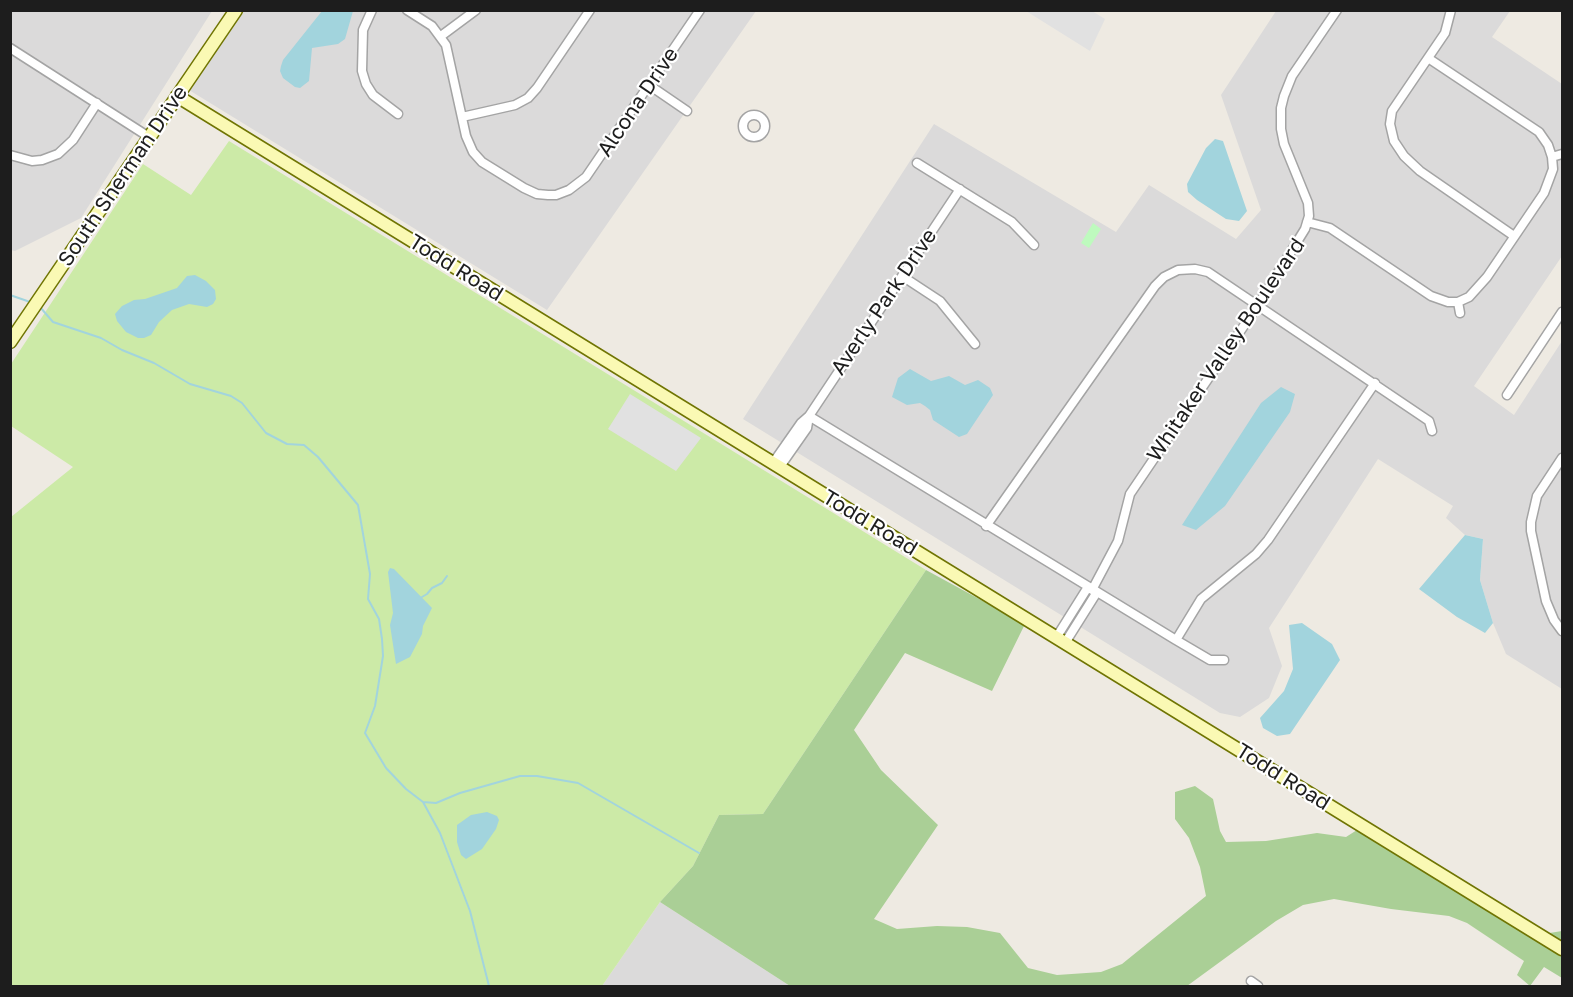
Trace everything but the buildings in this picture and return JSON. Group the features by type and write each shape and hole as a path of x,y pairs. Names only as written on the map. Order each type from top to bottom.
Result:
{"street":[{"path":"372,10 362,35 363,77 373,95 398,114"},
{"path":"407,10 432,26 441,36 448,51 462,117 515,105 528,98 590,10"},
{"path":"441,36 476,10"},
{"name":"Alcona Drive","path":"462,117 470,146 479,160 487,166 537,194 556,195 572,189 586,177 700,10"},
{"name":"Whitaker Valley Boulevard","path":"1060,640 1093,590 1118,541 1130,494 1302,236 1309,209 1307,197 1284,144 1281,108 1292,76 1337,10"},
{"path":"1451,10 1447,30 1392,111 1390,124 1394,141 1404,156 1420,171 1514,236"},
{"name":"South Sherman Drive","path":"10,342 233,12"},
{"path":"10,48 149,137"},
{"path":"1307,222 1330,228 1431,296 1449,302 1458,302 1469,297 1480,285 1544,193 1553,169 1552,157 1548,145 1539,132 1428,58"},
{"path":"649,86 687,111"},
{"name":"Todd Road","path":"177,96 1563,949"},
{"path":"10,155 32,161 58,154 70,143 97,103"},
{"path":"1552,157 1563,154"},
{"path":"917,163 1015,223 1034,245"},
{"name":"Averly Park Drive","path":"776,466 807,428 809,416 960,189"},
{"path":"987,526 1155,286 1164,277 1178,270 1195,269 1208,272 1429,421 1432,431"},
{"path":"902,276 940,302 975,344"},
{"path":"1458,302 1460,313"},
{"path":"1507,395 1563,312"},
{"path":"1176,640 1202,599 1257,554 1375,383"},
{"path":"809,416 1210,660 1224,660"},
{"path":"1563,458 1537,496 1531,522 1546,601 1554,620 1563,631"}],"shaded area":[{"path":"10,11 212,11 81,218 15,251 10,250"},
{"path":"244,11 756,11 547,310 189,90"},
{"path":"1026,11 1092,11 1105,19 1090,51"},
{"path":"1276,11 1510,11 1492,37 1562,84 1562,256 1474,386 1514,415 1562,341 1562,689 1506,654 1493,623 1480,580 1483,539 1465,535 1446,518 1453,506 1378,459 1269,628 1282,666 1269,698 1240,717 1220,713 743,419 934,124 1116,232 1149,185 1236,239 1261,210 1221,95"},
{"path":"630,394 701,438 676,471 608,429"},
{"path":"660,902 790,986 602,986"}],"green space":[{"path":"229,141 926,570 763,814 719,815 693,866 660,902 602,986 10,986 11,517 73,467 11,426 11,364 143,164 191,195"},
{"path":"1093,223 1101,229 1089,248 1081,243"},
{"path":"926,570 1025,624 992,691 905,653 854,730 881,770 938,825 874,919 897,929 937,926 967,927 1000,933 1028,968 1057,975 1101,972 1122,964 1206,896 1200,867 1189,838 1175,819 1175,792 1195,786 1213,799 1220,831 1226,842 1266,841 1317,833 1346,837 1357,830 1537,935 1562,931 1562,978 1544,967 1530,986 1517,975 1524,961 1467,923 1449,916 1334,899 1303,905 1276,921 1187,986 790,986 660,902 693,866 719,815 763,814"}],"water":[{"path":"322,11 353,11 345,39 338,44 312,48 309,81 300,88 295,87 283,78 280,71 283,60"},
{"path":"1215,139 1223,141 1247,211 1239,221 1226,219 1188,192 1187,184 1206,148"},
{"path":"195,275 215,290 216,299 213,304 207,307 189,304 172,310 159,322 151,335 144,338 138,338 126,332 117,321 115,314 122,306 134,300 145,299 177,288 187,276"},
{"path":"910,369 931,381 949,376 965,385 978,380 990,388 993,395 967,434 959,437 933,420 930,410 920,403 907,405 892,397 898,378"},
{"path":"1281,387 1295,394 1290,412 1225,506 1196,530 1182,525 1261,403"},
{"path":"1465,535 1483,539 1480,580 1493,623 1485,633 1457,617 1419,589"},
{"path":"390,568 394,569 432,608 410,657 396,664 390,625 393,613 388,572"},
{"path":"1302,623 1332,644 1340,660 1290,734 1277,736 1263,728 1260,718 1284,691 1293,669 1289,625"},
{"path":"487,812 497,816 499,820 496,829 482,849 466,859 461,855 457,842 457,825 471,815"}],"waterway":[{"path":"10,295 33,303"},
{"path":"40,307 53,322 101,338 122,350 154,363 190,384 231,396 242,403 266,433 287,444 304,445 318,457 358,505 370,574 368,599 379,619 383,656 375,706 365,733 386,768 406,789 423,802 436,803 460,793 520,776 537,776 578,783 699,853"},
{"path":"422,597 442,583 447,576"},
{"path":"423,802 440,833 470,911 489,986"}]}
